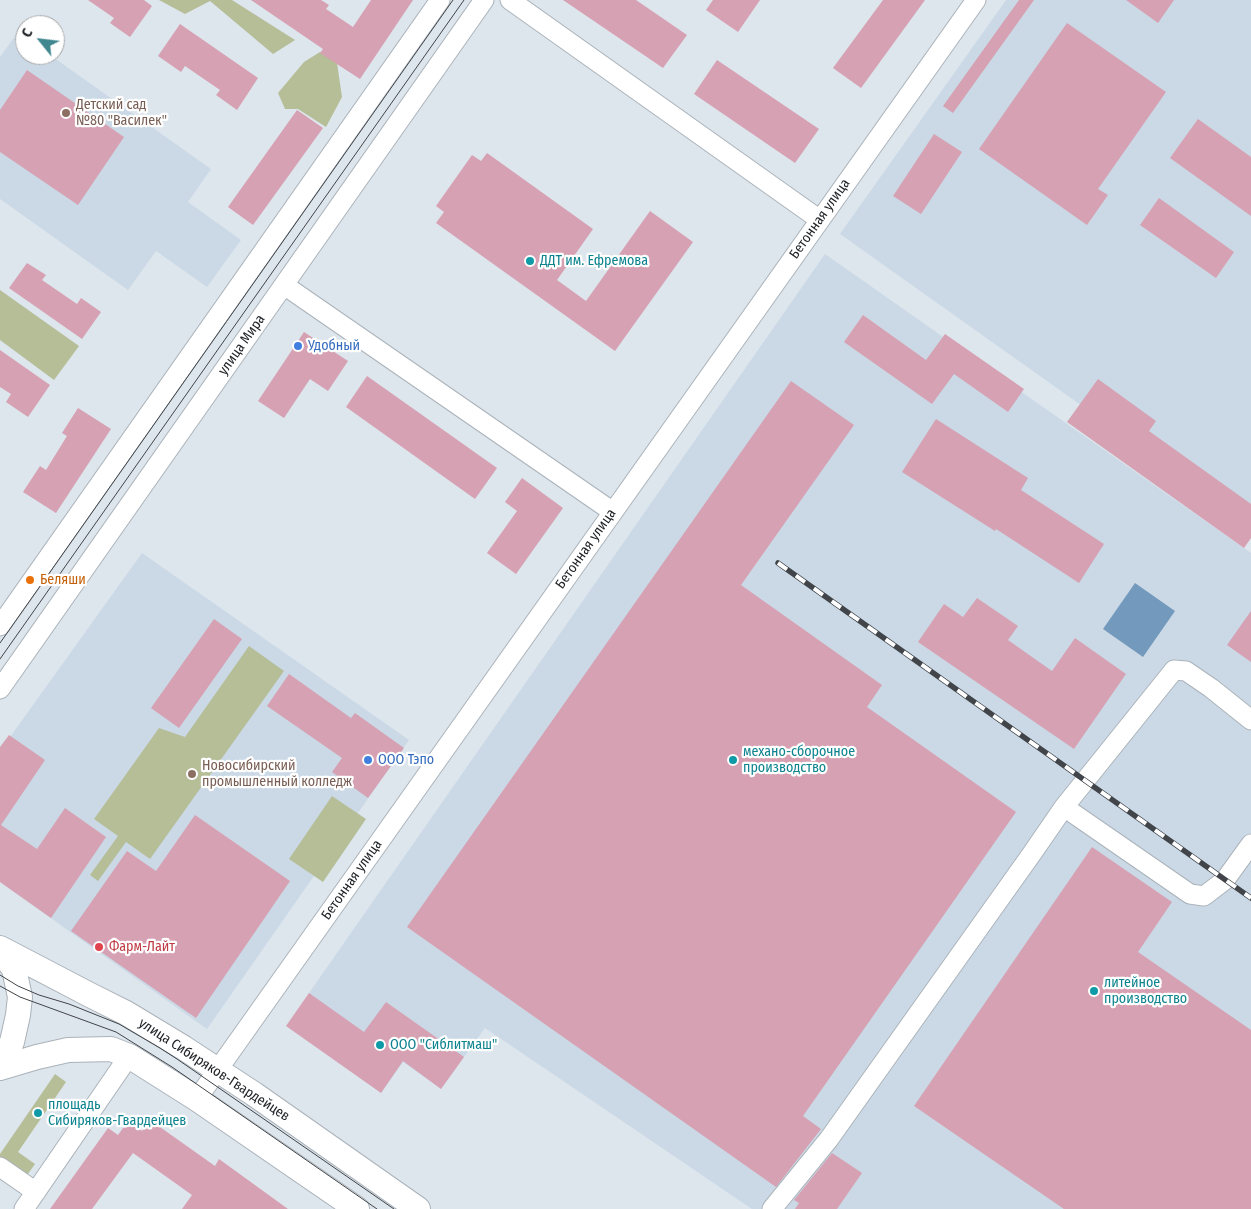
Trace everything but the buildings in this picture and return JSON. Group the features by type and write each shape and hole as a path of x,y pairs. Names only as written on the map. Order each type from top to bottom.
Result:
{"main road":[{"name":"улица Сибиряков-Гвардейцев","path":"0,949 126,1013 218,1069 418,1209"},
{"path":"0,949 14,969 20,997 12,1042 0,1062"},
{"path":"0,1068 37,1056 68,1050 111,1049 129,1056 197,1099 357,1209"}],"street":[{"path":"0,626 440,0"},
{"name":"улица Мира","path":"0,689 484,0"},
{"path":"510,0 820,220"},
{"name":"Бетонная улица","path":"197,1099 976,0"},
{"path":"284,285 613,512"},
{"path":"772,1209 829,1139 1064,807 1174,670 1186,671 1251,720"},
{"path":"1064,807 1190,894 1204,896 1225,880 1251,844"},
{"path":"24,1209 129,1056"},
{"path":"0,1167 36,1192"}],"shaded area":[{"path":"1006,0 1251,0 1251,526 840,234"},
{"name":"Детский сад №80 \"Василек\"","path":"15,36 15,65 64,65 211,169 188,202 241,240 207,287 156,251 128,290 0,199 0,57"},
{"name":"ООО \"Сиблитмаш\"","path":"825,254 1251,553 1251,1209 752,1209 485,1028 441,1089 403,1062 381,1093 309,993"},
{"name":"Новосибирский промышленный колледж","path":"142,553 409,740 207,1029 0,882 0,751"}],"green space":[{"path":"159,0 232,0 295,40 273,54 210,1 185,14"},
{"path":"320,52 337,63 342,97 326,127 298,109 285,109 278,93 304,62"},
{"path":"0,290 79,346 54,380 0,340"},
{"path":"249,646 284,671 150,859 126,842 98,881 90,875 118,836 94,819 159,728 185,737"},
{"path":"332,796 366,819 323,882 289,859"},
{"path":"55,1074 66,1082 18,1152 35,1164 25,1178 0,1161 0,1154"}],"water":[{"path":"1135,583 1175,611 1143,657 1103,629"}],"tram line":[{"path":"0,643 453,0"},
{"path":"0,659 464,0"},
{"path":"0,975 18,986 39,995 69,1004 119,1024 160,1048 394,1209"},
{"path":"0,986 20,997 116,1032 172,1067 377,1209"}],"railway":[{"path":"778,563 1251,898"}],"place":[{"name":"Детский сад №80 \"Василек\"","path":"66,113"},
{"name":"ДДТ им. Ефремова","path":"530,261"},
{"name":"Удобный","path":"298,346"},
{"name":"Беляши","path":"30,580"},
{"name":"ООО Тэпо","path":"368,760"},
{"name":"механо-сборочное производство","path":"733,760"},
{"name":"Новосибирский промышленный колледж","path":"192,774"},
{"name":"Фарм-Лайт","path":"99,947"},
{"name":"литейное производство","path":"1094,991"},
{"name":"ООО \"Сиблитмаш\"","path":"380,1045"},
{"name":"площадь Сибиряков-Гвардейцев","path":"38,1113"}]}
